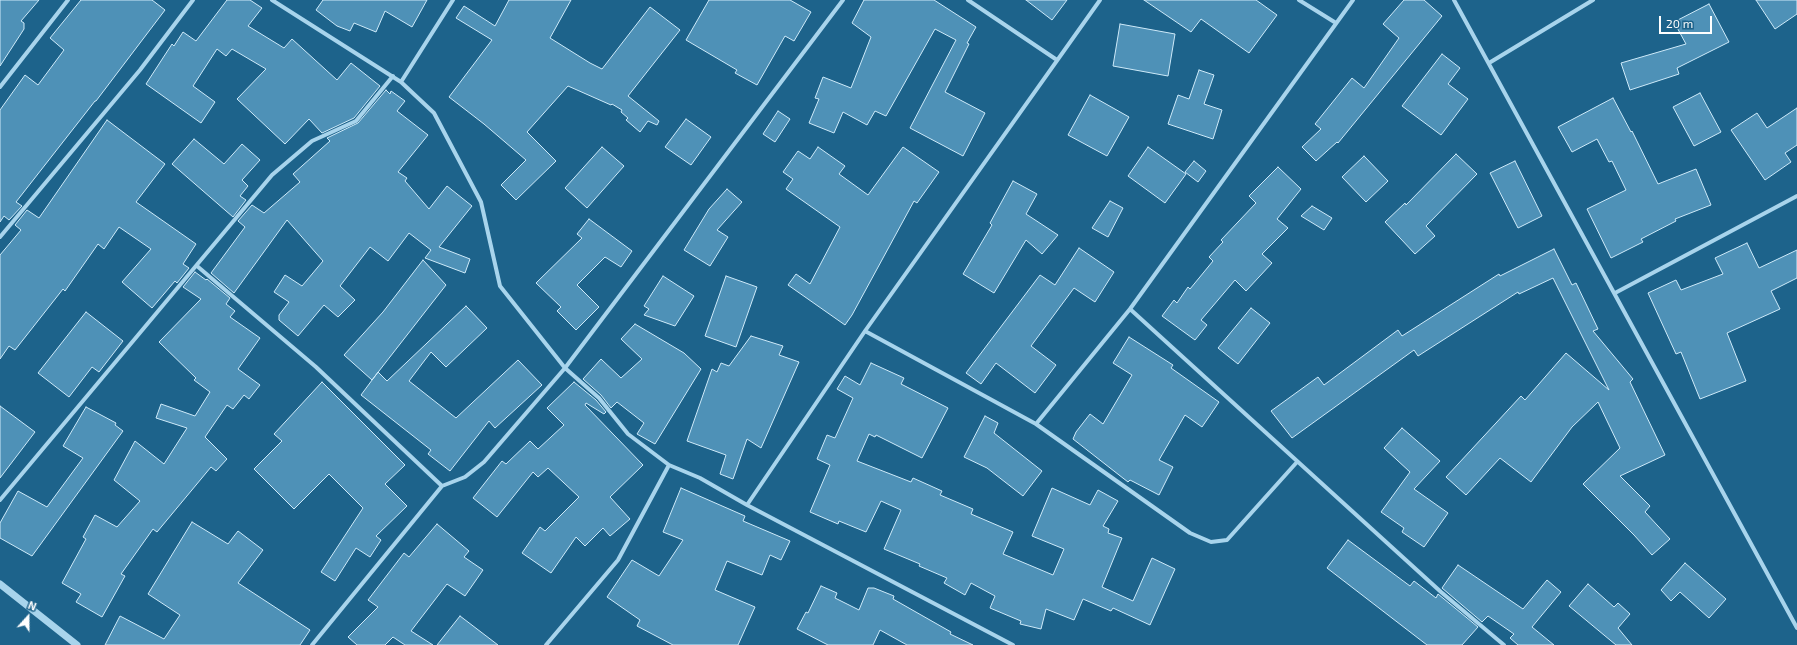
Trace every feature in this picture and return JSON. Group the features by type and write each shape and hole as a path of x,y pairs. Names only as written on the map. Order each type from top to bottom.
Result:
{"street":[{"path":"0,87 68,0"},
{"path":"0,237 140,70 193,0"},
{"path":"401,82 453,0"},
{"path":"312,645 442,486 465,477 484,462 564,368 843,0"},
{"path":"968,0 1057,60"},
{"path":"747,505 865,331 1100,0"},
{"path":"1299,0 1336,23"},
{"path":"1036,424 1130,309 1353,0"},
{"path":"1454,0 1797,628"},
{"path":"1489,63 1593,0"},
{"path":"275,1 393,76 434,113 481,202 500,286 564,368 599,398 628,434 670,465 700,478 747,505 1014,645"},
{"path":"0,500 272,175 312,141 356,121 393,76"},
{"path":"1615,293 1797,196"},
{"path":"197,266 316,367 442,486"},
{"path":"1130,309 1440,592 1504,645"},
{"path":"865,331 1036,424 1190,533 1211,542 1227,540 1297,462"},
{"path":"546,645 618,560 670,465"},
{"path":"0,584 77,645"}],"building":[{"path":"0,0 39,0 21,21 24,23 24,29 0,66"},
{"path":"81,0 152,0 165,10 96,101 16,202 22,206 9,220 4,216 0,222 0,110 25,75 38,85 64,50 50,38"},
{"path":"227,0 250,0 262,8 248,26 284,48 292,39 337,80 351,63 380,86 354,118 322,133 309,119 285,144 237,99 266,69 232,49 226,56 217,49 193,86 215,102 201,123 146,84 172,44 174,46 183,32 196,41"},
{"path":"323,0 427,0 412,27 385,11 376,32 354,23 350,31 337,26 316,10"},
{"path":"509,0 571,0 550,38 602,69 650,7 680,30 628,96 659,121 657,125 648,121 640,132 626,120 628,118 621,112 622,110 612,104 611,105 568,86 527,132 556,161 516,200 501,185 526,160 484,124 449,97 492,40 456,18 464,6 495,26"},
{"path":"709,0 790,0 811,12 794,41 785,36 757,85 735,73 737,70 686,40"},
{"path":"864,0 934,0 976,27 967,43 969,44 945,92 985,113 963,156 910,128 956,40 935,29 886,116 875,111 867,125 843,112 834,133 809,123 819,99 815,98 823,77 851,88 871,37 852,23"},
{"path":"1026,0 1067,0 1052,20"},
{"path":"1144,0 1256,0 1277,15 1249,53 1201,19 1191,32"},
{"path":"1404,0 1424,0 1442,16 1338,143 1337,142 1316,161 1302,147 1321,129 1315,124 1352,78 1364,88 1399,38 1383,24"},
{"path":"1756,0 1797,0 1797,14 1775,29"},
{"path":"1709,4 1729,42 1677,68 1679,74 1630,90 1621,63 1686,44 1674,22"},
{"path":"1120,24 1175,34 1168,76 1113,66"},
{"path":"1442,54 1460,68 1448,84 1468,99 1441,135 1402,106"},
{"path":"1199,70 1214,75 1204,104 1222,110 1213,139 1168,124 1178,95 1189,99"},
{"path":"386,90 390,94 391,91 405,101 397,111 428,135 398,172 407,178 405,181 429,209 447,186 472,206 439,247 470,259 465,273 425,258 431,250 409,233 388,261 370,247 340,286 355,300 338,317 324,305 298,336 279,320 279,315 289,302 274,292 285,275 302,286 323,261 287,220 234,293 211,273 245,227 238,221 252,205 264,213 300,182 293,174 330,141 327,138 358,123"},
{"path":"1700,93 1721,132 1694,146 1673,107"},
{"path":"1090,95 1129,117 1107,156 1068,135"},
{"path":"1613,98 1631,132 1632,131 1658,184 1696,169 1711,205 1675,219 1676,221 1641,239 1643,242 1611,258 1587,209 1626,190 1612,161 1609,162 1597,139 1572,152 1558,127"},
{"path":"1797,108 1797,145 1785,153 1791,162 1765,180 1731,130 1757,113 1767,128"},
{"path":"778,111 790,119 775,142 763,134"},
{"path":"686,119 711,137 691,165 665,147"},
{"path":"107,120 165,164 136,202 196,244 183,264 189,268 177,283 175,281 152,308 122,282 151,249 119,227 104,249 98,244 65,291 63,289 15,350 9,346 0,359 0,255 21,230 15,225 27,210 39,218"},
{"path":"194,139 224,164 242,144 260,160 242,180 248,186 240,196 246,200 233,217 172,164"},
{"path":"602,147 624,166 587,208 565,188"},
{"path":"818,147 845,166 839,174 868,195 903,147 939,172 917,203 914,201 852,315 845,325 788,285 796,274 810,284 840,227 786,189 793,179 783,172 798,151 810,159"},
{"path":"1148,147 1186,174 1165,203 1128,176"},
{"path":"1456,154 1477,174 1426,226 1435,236 1415,254 1385,222 1405,203 1406,205"},
{"path":"1364,156 1388,181 1366,202 1342,177"},
{"path":"1194,161 1206,171 1198,182 1185,172"},
{"path":"1515,161 1542,216 1518,228 1490,173"},
{"path":"1278,167 1301,189 1277,219 1288,228 1262,254 1272,263 1246,291 1235,280 1201,320 1207,325 1195,340 1162,316 1174,300 1177,303 1188,287 1190,289 1213,261 1209,257 1223,242 1221,240 1256,203 1249,196"},
{"path":"1013,181 1037,194 1026,214 1058,235 1042,254 1026,240 994,293 963,274 992,225 990,223"},
{"path":"727,189 742,202 717,230 728,237 710,266 684,250 709,209"},
{"path":"1110,201 1123,208 1108,237 1092,228"},
{"path":"1312,206 1332,218 1324,230 1301,216"},
{"path":"589,219 632,251 621,267 605,257 577,285 599,307 576,330 557,311 561,307 536,283 582,238 577,234"},
{"path":"1747,243 1759,268 1797,250 1797,278 1771,291 1780,309 1727,333 1746,381 1700,399 1681,352 1676,354 1648,293 1676,280 1681,290 1723,274 1715,258"},
{"path":"1079,248 1114,272 1095,302 1074,288 1031,346 1056,365 1035,393 996,363 981,384 966,373 1040,275 1055,285"},
{"path":"1554,249 1572,285 1576,283 1598,329 1593,331 1633,379 1630,382 1665,455 1620,476 1650,506 1645,512 1670,539 1652,555 1583,484 1620,448 1598,402 1572,427 1531,482 1500,458 1466,495 1446,477 1521,396 1525,400 1566,353 1609,390 1553,278 1519,294 1518,292 1418,356 1414,350 1292,438 1271,411 1318,377 1324,385 1398,330 1402,336 1499,274 1500,276"},
{"path":"423,260 446,285 372,380 344,355 383,312"},
{"path":"195,272 206,280 207,279 230,298 226,304 235,311 230,317 260,338 238,369 260,385 249,399 244,395 233,409 227,405 205,437 227,459 216,471 211,467 157,532 153,529 121,574 125,576 102,617 76,602 81,594 62,583 86,539 83,537 95,515 117,527 140,501 114,480 135,441 164,464 187,428 156,418 161,404 195,416 210,392 194,380 196,378 159,342 201,299 183,287"},
{"path":"663,276 694,296 675,326 644,315 649,309 644,306"},
{"path":"726,276 757,287 736,347 705,336"},
{"path":"466,306 487,328 446,367 431,352 409,381 456,418 518,360 542,385 495,428 489,421 450,471 428,454 431,450 361,395 378,372 387,381"},
{"path":"1251,308 1270,323 1238,364 1218,348"},
{"path":"86,312 123,341 99,372 92,367 69,397 38,373"},
{"path":"635,324 684,353 701,369 655,444 637,434 644,423 617,402 611,408 601,395 583,379 601,359 621,378 642,359 621,339"},
{"path":"751,336 783,346 779,355 799,362 761,448 747,439 733,479 720,474 726,455 687,441 712,369 717,372 721,363 729,366"},
{"path":"1129,337 1173,365 1171,368 1219,402 1202,427 1185,415 1159,460 1173,467 1159,495 1130,480 1128,482 1073,439 1076,432 1090,414 1103,424 1132,375 1113,363"},
{"path":"871,363 904,378 901,384 948,408 922,458 876,435 875,437 869,434 857,461 911,482 913,478 942,491 940,495 973,509 971,514 1013,532 1003,554 1053,575 1064,549 1032,536 1052,488 1090,505 1098,490 1118,501 1103,526 1109,529 1108,533 1122,538 1102,587 1133,601 1152,558 1175,569 1150,625 1113,608 1111,611 1083,599 1074,620 1046,609 1041,629 1020,624 1021,621 990,608 995,596 971,583 965,595 944,583 947,578 919,566 920,564 884,549 901,510 881,501 866,532 839,521 838,524 810,512 830,465 817,459 827,435 835,438 853,398 837,389 845,376 860,385"},
{"path":"322,382 405,465 385,484 407,506 376,536 381,540 370,557 356,548 335,581 321,572 363,508 329,474 294,509 254,469 282,441 274,434"},
{"path":"574,382 596,400 606,412 604,414 586,403 585,405 643,465 610,497 630,519 610,536 603,528 585,546 576,537 551,573 522,553 540,527 545,531 579,497 548,468 538,477 533,472 497,517 473,498 502,461 506,464 530,441 538,449 564,425 547,408"},
{"path":"0,406 35,432 0,478"},
{"path":"86,407 116,423 115,425 123,431 32,556 0,538 0,523 18,491 47,507 83,458 63,446"},
{"path":"985,416 998,423 994,433 1042,471 1023,496 987,468 964,457"},
{"path":"1402,428 1440,461 1414,489 1448,513 1424,547 1402,532 1404,528 1381,512 1410,472 1384,448"},
{"path":"681,488 745,516 743,521 790,541 781,560 770,555 762,575 727,561 715,590 755,607 738,645 673,645 637,626 640,620 607,597 632,560 659,576 683,540 663,532"},
{"path":"192,522 228,544 238,531 263,550 238,583 310,630 300,645 105,645 120,616 164,639 180,615 148,594"},
{"path":"437,524 469,551 464,557 483,570 465,596 447,584 411,631 433,645 405,645 393,637 385,645 357,645 348,637 378,607 368,600 404,553 409,557"},
{"path":"1348,540 1410,586 1414,581 1436,598 1438,594 1478,627 1462,645 1427,645 1327,568"},
{"path":"1685,563 1726,599 1709,618 1680,592 1671,601 1661,590"},
{"path":"1458,565 1523,609 1547,580 1561,592 1532,627 1554,645 1518,645 1510,638 1514,634 1488,616 1482,622 1442,588"},
{"path":"1588,584 1614,607 1618,603 1630,614 1618,628 1632,645 1616,645 1569,606"},
{"path":"821,586 837,593 835,598 859,610 868,588 874,588 894,596 893,599 951,632 950,634 973,645 907,645 880,630 873,645 828,645 797,629 806,612 808,613"},
{"path":"460,616 498,645 437,645"}]}
